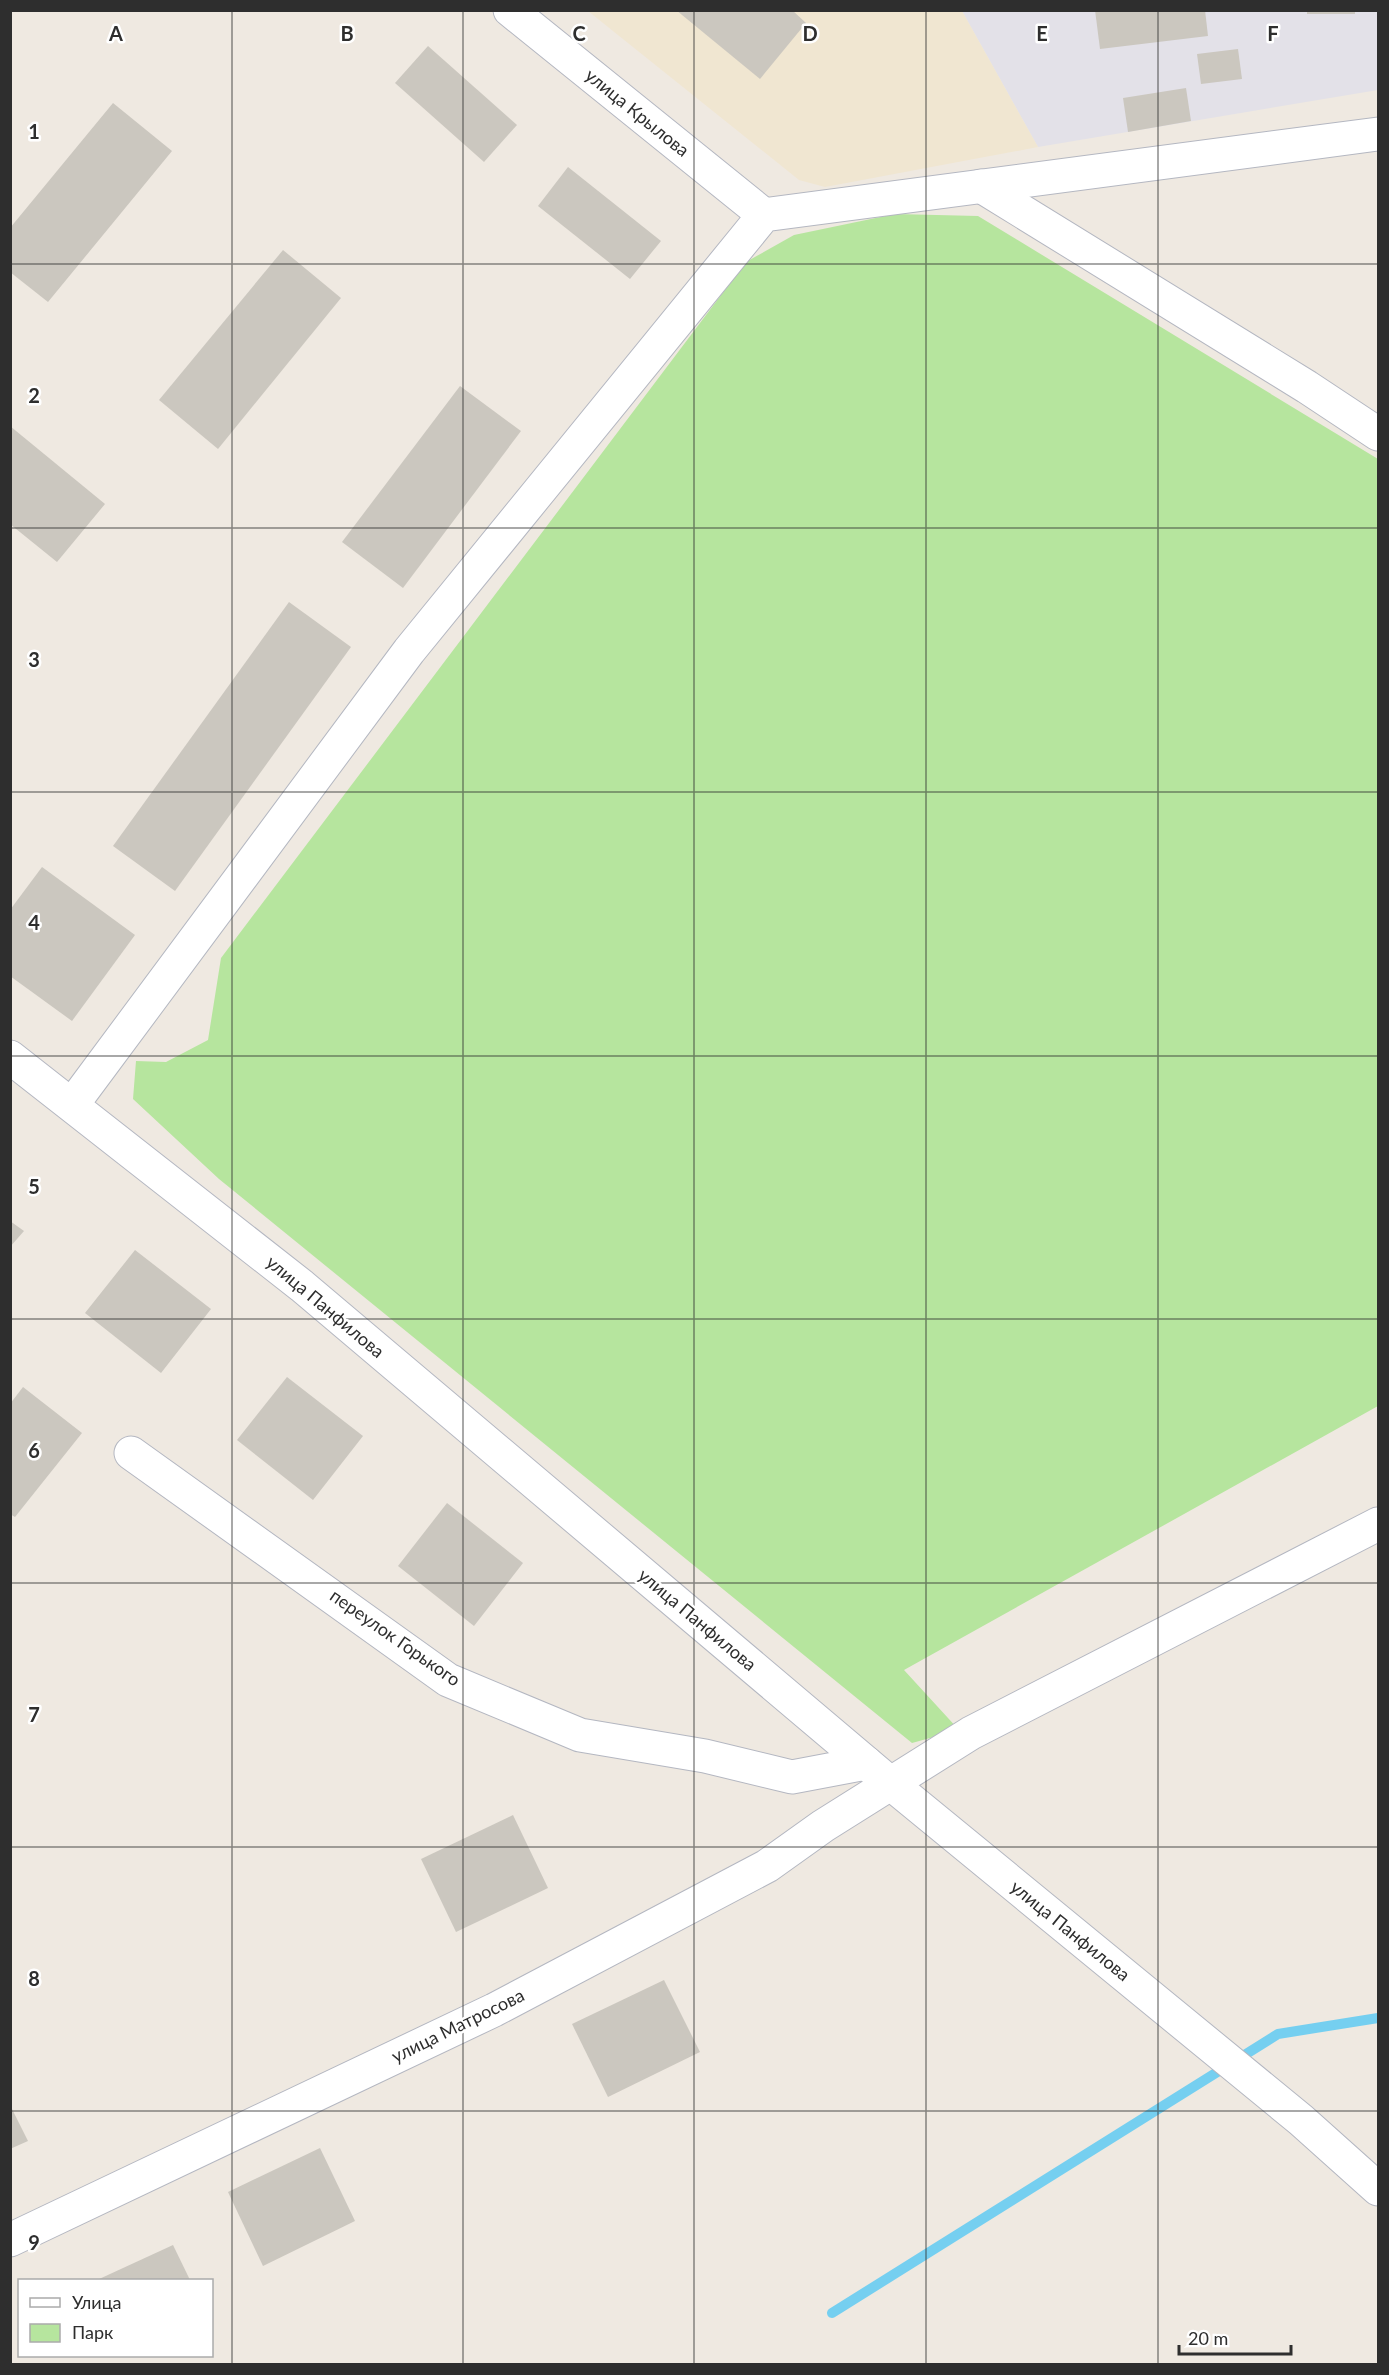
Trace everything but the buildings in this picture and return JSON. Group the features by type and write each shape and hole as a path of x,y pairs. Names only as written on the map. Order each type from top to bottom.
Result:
{"street":[{"name":"улица Крылова","path":"510,10 764,214"},
{"path":"72,1105 409,651 764,214 1378,134"},
{"path":"981,186 1307,387 1378,434"},
{"name":"улица Панфилова","path":"10,1057 302,1286 878,1773 1292,2112 1378,2189"},
{"name":"переулок Горького","path":"131,1453 448,1680 580,1735 705,1756 792,1777 878,1773"},
{"name":"улица Матросова","path":"10,2240 494,2010 767,1866 878,1773 971,1733 1378,1524"}],"shaded area":[{"path":"588,11 962,11 1038,147 825,187 799,180"},
{"path":"962,11 1378,11 1378,90 1038,147"}],"green space":[{"path":"895,214 978,216 1378,459 1378,1406 904,1670 959,1730 912,1743 219,1179 133,1099 136,1061 166,1062 208,1040 221,958 746,262 794,235"}],"waterway":[{"path":"832,2313 1278,2034 1378,2018"}]}
